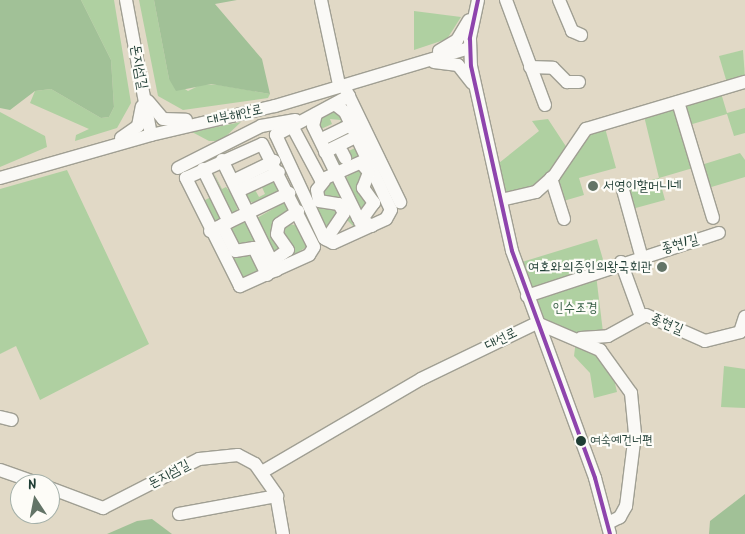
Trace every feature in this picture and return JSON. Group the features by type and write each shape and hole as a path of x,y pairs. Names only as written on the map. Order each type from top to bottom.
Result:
{"street":[{"name":"돈지섬길","path":"126,0 151,135"},
{"path":"320,0 341,84 349,96 400,202"},
{"path":"516,0 505,0 545,105"},
{"path":"559,0 572,31 582,35"},
{"path":"475,4 469,48 475,87 501,200 527,296 609,529 620,517 626,506 634,406 611,361 582,338 537,322"},
{"path":"374,74 450,46 475,4"},
{"name":"대부해안로","path":"0,178 151,135 250,113 390,69 469,48"},
{"path":"390,69 447,61 462,68 475,87"},
{"path":"530,67 553,68 567,82 579,82"},
{"path":"501,200 536,192 552,178 583,131 745,82"},
{"path":"144,93 157,115 171,121 250,113"},
{"path":"99,149 137,128 144,93"},
{"path":"277,141 278,133 336,106 349,96"},
{"path":"678,102 714,218"},
{"path":"336,106 343,109 338,138 337,175 366,224"},
{"path":"266,125 277,141 295,192 298,211 314,250 237,285 186,180 222,160 251,139 266,125 310,117"},
{"path":"310,117 312,124 338,138 369,169 363,188 374,201 366,224"},
{"path":"292,126 318,177 324,181"},
{"path":"178,168 251,139 265,146 326,240 338,242 391,210 363,162"},
{"path":"222,160 248,213 272,269"},
{"path":"210,231 363,162"},
{"path":"235,186 277,167"},
{"path":"203,169 235,251 254,248 272,269"},
{"path":"552,178 564,219"},
{"path":"324,181 317,190 319,201 339,204 344,213 326,240"},
{"path":"623,190 641,255"},
{"path":"272,269 288,250 277,234 279,224 298,211"},
{"name":"종현1길","path":"527,296 641,255 718,233"},
{"path":"621,262 641,317"},
{"name":"종현길","path":"582,338 608,336 641,317 668,322 705,341 740,332 745,317"},
{"name":"대선로","path":"262,472 421,379 537,322"},
{"name":"돈지섬길","path":"60,492 98,509 206,456 245,456 262,472 277,496 283,534"},
{"path":"179,514 277,496"}],"green space":[{"path":"0,0 81,0 111,60 114,107 109,117 101,118 51,89 35,91 10,110 0,108"},
{"path":"81,0 114,0 131,103 117,128 75,141 76,135 89,129 30,103 35,91 51,89 101,118 109,117 114,107 111,60"},
{"path":"139,0 154,0 169,79 188,91 202,84 219,85 270,94 268,98 183,110 158,96"},
{"path":"154,0 237,0 215,4 262,59 270,94 211,84 176,91 169,79"},
{"path":"414,11 461,17 447,39 414,50"},
{"path":"743,50 745,78 727,83 719,56"},
{"path":"721,93 727,113 745,108 745,133 734,136 727,114 689,125 685,104"},
{"path":"675,108 693,168 659,178 644,116"},
{"path":"334,110 345,121 332,138 334,142 335,135 351,132 336,151 345,138 343,135 342,142 326,144 341,120 330,119 332,124 321,129 317,120"},
{"path":"0,112 45,136 47,147 0,167"},
{"path":"548,119 567,148 553,172 530,191 506,194 499,163 539,131 532,121"},
{"path":"241,122 221,141 209,141 192,132"},
{"path":"605,128 616,168 579,178 584,195 560,202 555,181 585,134"},
{"path":"355,148 360,156 339,166 332,156 334,153 336,157"},
{"path":"740,153 745,160 745,177 708,188 701,165"},
{"path":"361,167 371,198 362,216 344,179"},
{"path":"67,170 149,344 40,400 16,346 0,354 0,189"},
{"path":"213,171 222,189 226,187 234,197 238,212 231,213"},
{"path":"659,178 665,200 632,209 626,187"},
{"path":"275,180 278,192 257,203 250,202 244,193 254,188 259,197 265,194 261,185"},
{"path":"332,182 336,184 356,229 319,192"},
{"path":"314,190 341,208 327,231 307,193"},
{"path":"211,197 222,219 213,224 201,202"},
{"path":"285,202 289,211 278,220 284,243 275,255 257,218"},
{"path":"242,222 247,223 267,267 254,241 238,248 230,230"},
{"path":"285,223 299,226 308,246 284,261 280,227"},
{"path":"222,233 235,258 251,250 258,273 241,279"},
{"path":"597,239 604,263 531,290 522,262"},
{"name":"인수조경","path":"596,275 603,332 581,335 544,321 535,297"},
{"path":"576,340 610,362 617,392 594,398 590,373 574,356"},
{"path":"724,366 745,369 745,408 721,407"},
{"path":"745,494 745,534 709,534 710,521"},
{"path":"152,519 172,534 107,534 137,521"}],"transit line":[{"path":"478,0 470,39 471,66 512,251 595,478 610,534"}],"place":[{"name":"서영이할머니네","path":"593,186"},
{"name":"여호와의증인의왕국회관","path":"662,267"},
{"name":"여숙예건너편","path":"581,441"}]}
